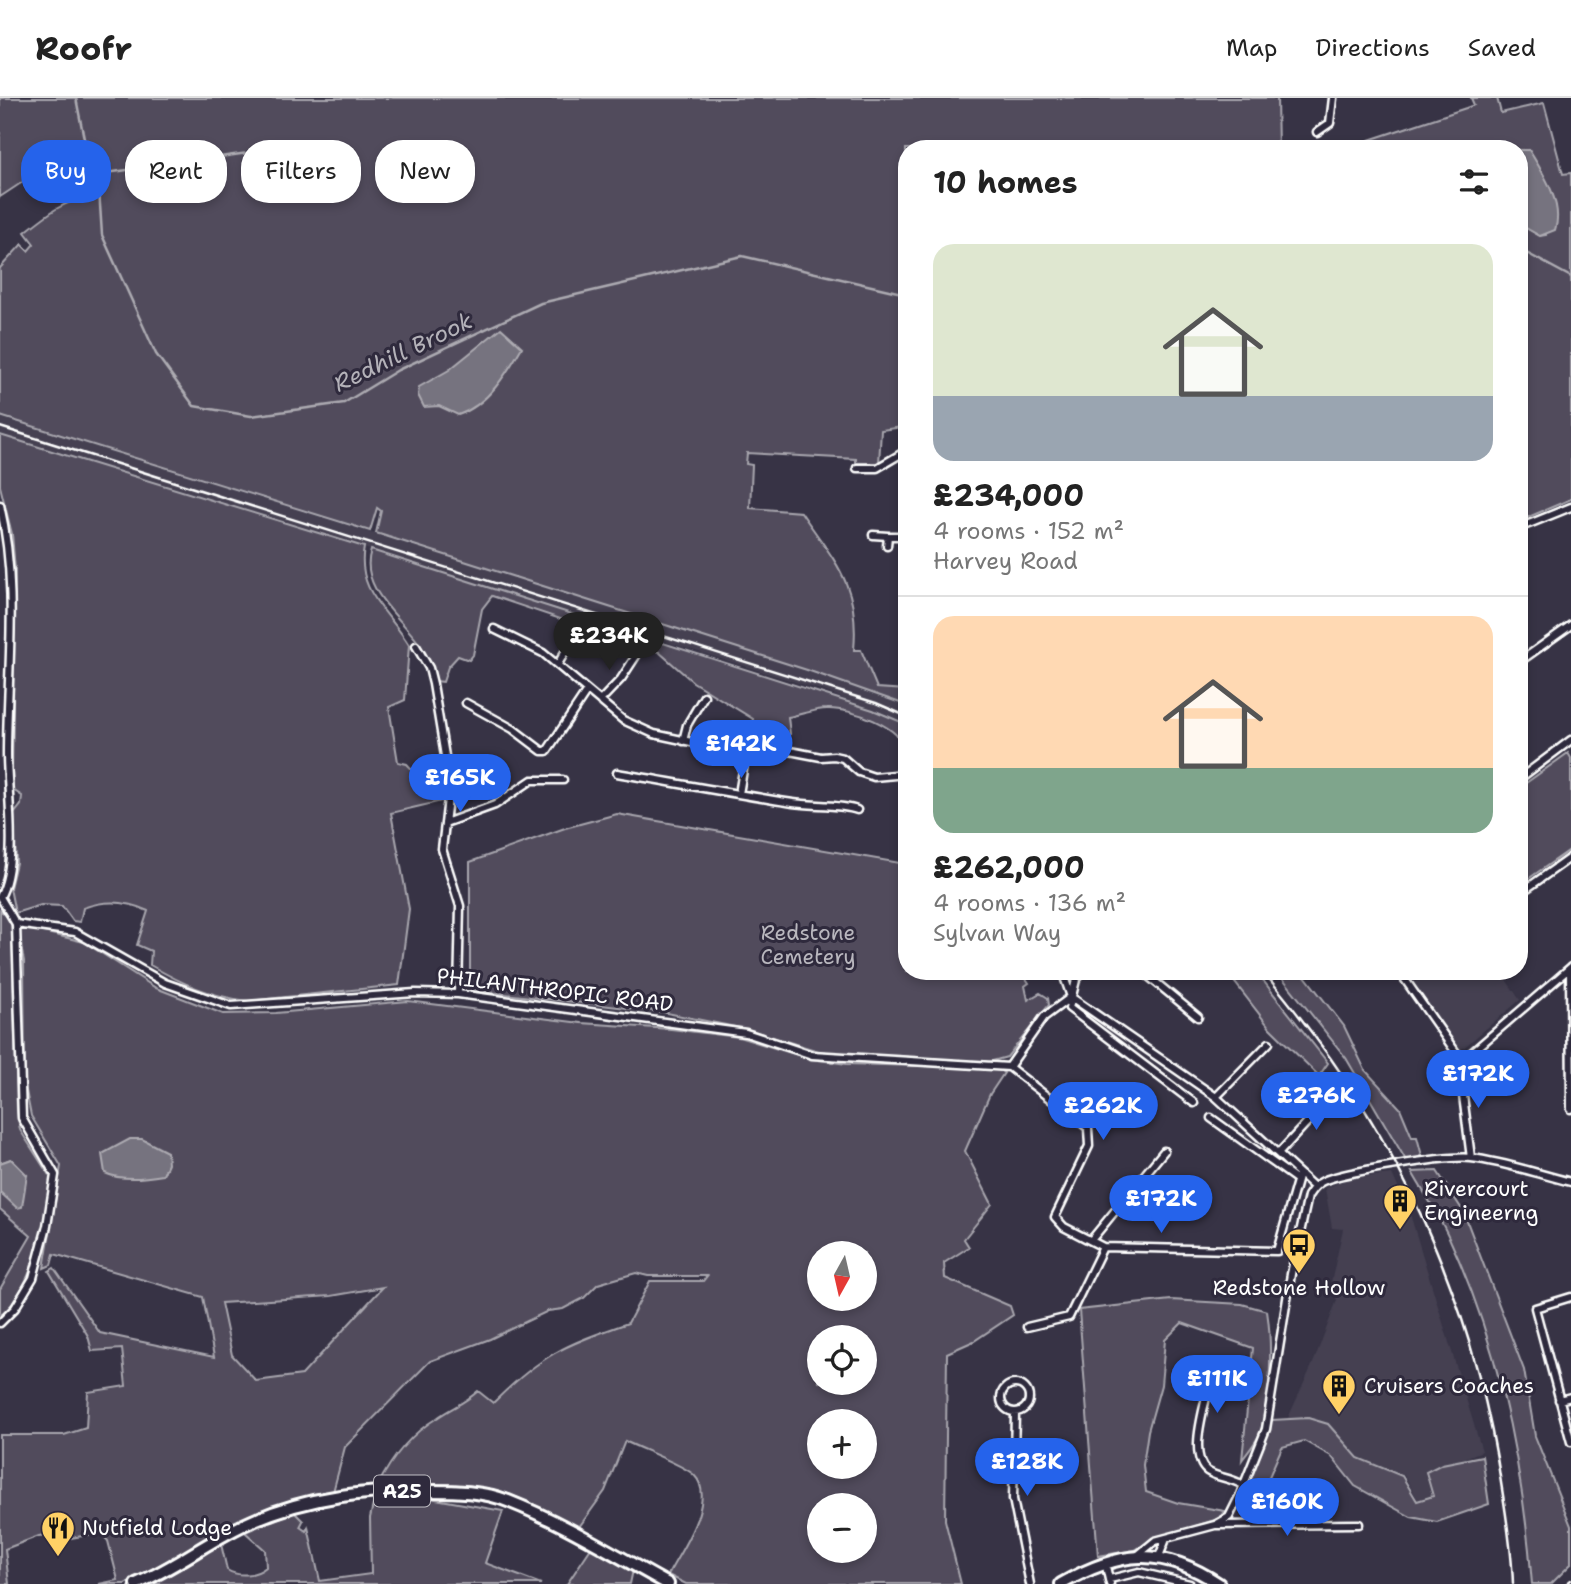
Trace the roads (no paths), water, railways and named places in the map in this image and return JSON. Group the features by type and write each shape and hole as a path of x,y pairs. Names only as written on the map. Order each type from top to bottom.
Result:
{"main road":[{"name":"A25","path":"136,1584 163,1572 216,1539 281,1509 329,1496 401,1491 470,1493 506,1500 617,1554 668,1584"},
{"path":"1061,1584 1104,1562 1136,1556 1191,1568 1219,1584"}],"street":[{"path":"1317,132 1331,123 1333,98"},
{"path":"857,468 877,468 898,455"},
{"path":"0,505 8,555 11,614 7,755 9,861 0,897 16,924 22,1118 55,1175 47,1226 33,1278 21,1300 0,1323"},
{"path":"1528,524 1571,507"},
{"path":"873,535 898,536"},
{"path":"887,546 888,536"},
{"path":"1528,656 1571,625"},
{"path":"558,664 579,628"},
{"path":"494,629 543,653 623,720 654,734 683,741 747,746 808,756 834,756 843,758 859,772 874,777 898,775"},
{"path":"416,646 429,668 449,779 442,849 460,906 458,993"},
{"path":"600,701 621,679 636,656"},
{"path":"466,703 513,729 542,751 547,751 587,691"},
{"path":"683,741 687,725 704,696"},
{"path":"1528,772 1571,740"},
{"path":"739,794 747,746"},
{"path":"617,773 739,794 857,810"},
{"path":"445,822 495,805 532,780 564,780"},
{"path":"1528,888 1571,857"},
{"name":"PHILANTHROPIC ROAD","path":"16,924 75,932 165,983 231,1006 415,993 458,993 746,1033 812,1055 1009,1067"},
{"path":"1471,1158 1460,1072 1462,1061 1570,967"},
{"path":"1570,967 1571,1108"},
{"path":"1065,980 1071,997 1216,1097 1279,1153 1298,1176"},
{"path":"1077,980 1069,1008 1194,1103"},
{"path":"1153,980 1198,1017"},
{"path":"1405,980 1462,1061"},
{"path":"1071,997 1044,1017 1009,1067 1088,1128 1089,1146 1055,1217 1063,1227 1092,1239 1103,1247 1277,1251 1298,1176"},
{"path":"1216,1097 1269,1043"},
{"path":"1279,1153 1333,1094"},
{"path":"1211,1118 1314,1187"},
{"path":"1092,1239 1164,1151"},
{"path":"1136,1556 1155,1541 1214,1525 1229,1517 1266,1429 1293,1260 1308,1196 1314,1187 1336,1177 1432,1160 1471,1158 1571,1182"},
{"path":"1027,1327 1069,1317 1103,1247"},
{"path":"1571,1297 1535,1308 1571,1442"},
{"path":"1180,1373 1238,1387"},
{"path":"1210,1380 1196,1452 1204,1469 1242,1485"},
{"path":"1012,1384 1026,1389 1030,1397 1026,1408 1015,1414 1006,1409 1001,1399 1002,1391 1012,1384"},
{"path":"1559,1400 1571,1397"},
{"path":"1015,1414 1013,1499 1030,1584"},
{"path":"1214,1525 1359,1524"},
{"path":"1158,1559 1166,1539"},
{"path":"1104,1562 1110,1582 1139,1573 1190,1584"}],"waterway":[{"name":"Redhill Brook","path":"76,98 88,159 98,174 102,235 156,354 194,406 251,416 344,403 398,370 541,303 742,256 898,292"},
{"path":"111,172 241,154"},
{"name":"Redhill Brook","path":"1528,254 1571,277"}],"railway":[{"path":"0,427 876,703 898,713"},
{"path":"1270,980 1348,1084 1381,1137 1436,1249 1458,1307 1491,1427 1507,1524 1513,1584"},
{"path":"1566,1584 1571,1580"}],"place":[{"name":"Rivercourt Engineerng","path":"1400,1231"},
{"name":"Redstone Hollow","path":"1299,1275"},
{"name":"Cruisers Coaches","path":"1339,1416"},
{"name":"Nutfield Lodge","path":"58,1558"}],"park label":[{"name":"Redstone Cemetery","path":"808,945"}]}
